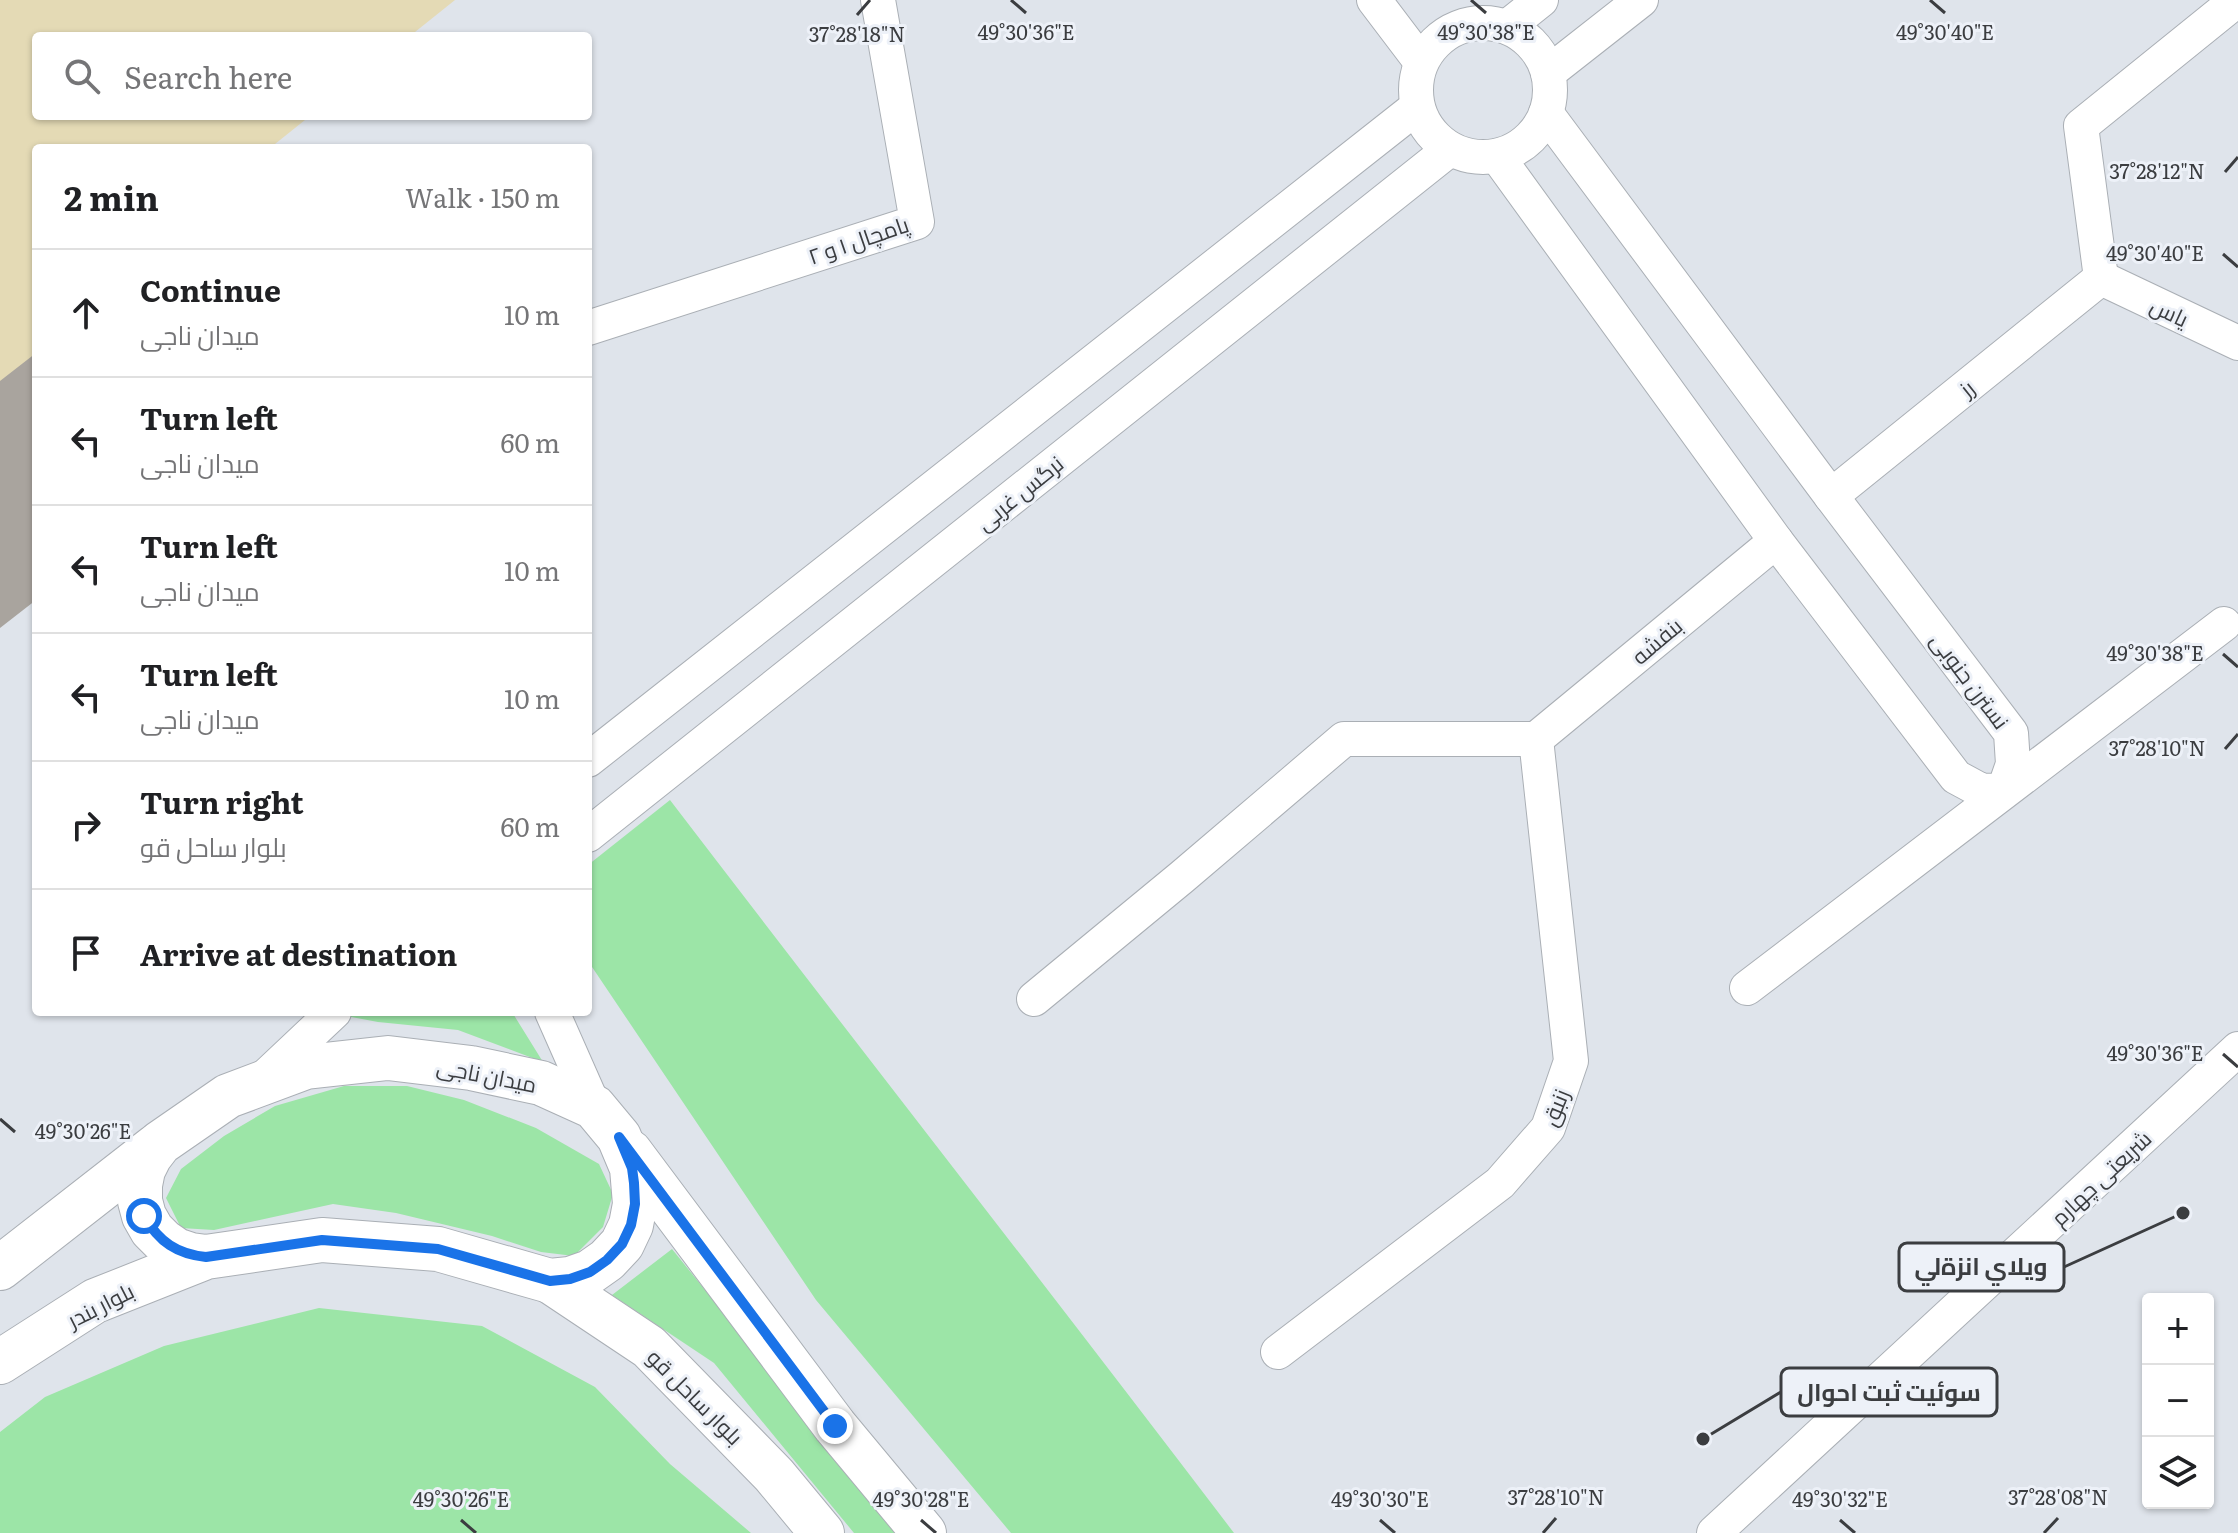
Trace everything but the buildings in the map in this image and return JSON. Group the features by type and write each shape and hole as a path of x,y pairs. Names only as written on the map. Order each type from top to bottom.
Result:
{"main road":[{"name":"میدان ناجی","path":"388,1058 471,1068 541,1083 606,1122 632,1168 635,1204 631,1225 622,1244 607,1260 590,1272 570,1279 550,1281 438,1249 322,1240 206,1257 191,1255 176,1250 152,1230 140,1201 143,1170 160,1143 228,1096 306,1067 388,1058"},
{"path":"606,1122 835,1426 924,1533"},
{"path":"0,1268 160,1143"},
{"name":"بلوار بندر","path":"0,1362 95,1301 206,1257"},
{"name":"بلوار ساحل قو","path":"550,1281 649,1347 774,1475 822,1533"}],"street":[{"name":"پامچال ۱ و ۲","path":"592,327 917,222 878,0"},
{"path":"1374,0 1421,62"},
{"path":"1481,16 1525,37 1540,53 1548,73 1550,93 1546,113 1527,141 1497,156 1473,157 1450,149 1435,138 1424,124 1417,107 1415,84 1421,62 1435,43 1454,29 1481,16 1541,0"},
{"path":"1548,73 1641,0"},
{"path":"2101,278 2081,126 2237,0"},
{"path":"592,757 1417,107"},
{"name":"نسترن جنوبی","path":"1546,113 2011,733 2013,764 2004,790"},
{"name":"نرگس غربی","path":"592,832 1450,149"},
{"path":"1497,156 1776,541 1956,777 1982,791 2004,790"},
{"name":"یاس","path":"2101,278 2238,343"},
{"name":"رز","path":"1831,496 2101,278"},
{"name":"بنفشه","path":"1536,739 1776,541"},
{"path":"1747,988 2224,624"},
{"path":"1034,999 1344,739 1536,739"},
{"name":"زنبق","path":"1278,1352 1500,1183 1548,1128 1571,1061 1536,739"},
{"path":"255,1086 330,1016"},
{"path":"554,1016 606,1122"},
{"name":"شریعتی چهارم","path":"1714,1533 2238,1049"}],"green space":[{"path":"670,800 1234,1533 1011,1533 816,1300 592,967 592,862"},
{"path":"346,1016 514,1016 543,1062 458,1030"},
{"path":"344,1086 407,1086 464,1100 536,1128 599,1164 613,1194 603,1227 574,1256 541,1252 492,1236 396,1213 333,1204 214,1230 181,1228 166,1198 181,1169 224,1136 275,1106"},
{"path":"672,1249 901,1533 854,1533 714,1363 612,1295"},
{"path":"319,1308 482,1326 595,1387 670,1464 751,1533 0,1533 0,1432 45,1397 164,1346"}],"sand":[{"path":"0,0 455,0 415,32 32,32 32,120 305,120 275,144 32,144 32,367 0,392"}],"place":[{"name":"ويلاي انزةلي","path":"2183,1213"},
{"name":"سوئیت ثبت احوال","path":"1703,1439"}],"route":[{"path":"144,1216 163,1241 191,1255 206,1257 322,1240 438,1249 550,1281 570,1279 590,1272 607,1260 622,1244 631,1225 635,1204 632,1168 619,1137 835,1426"}]}
